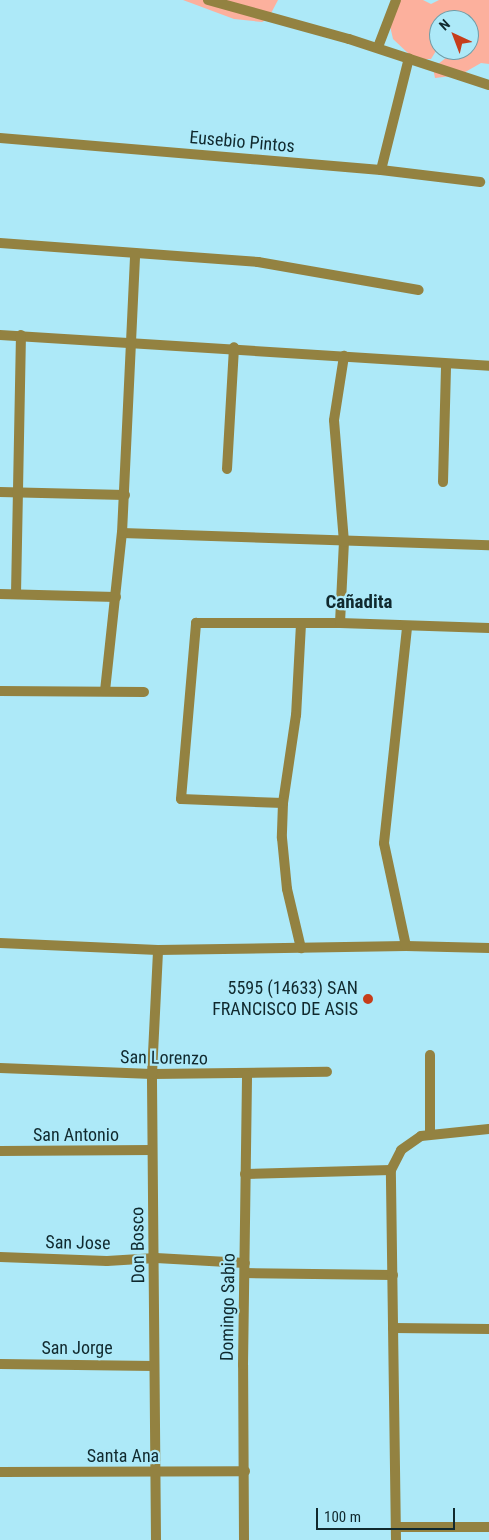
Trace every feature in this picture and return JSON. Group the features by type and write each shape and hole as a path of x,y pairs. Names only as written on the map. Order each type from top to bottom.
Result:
{"street":[{"path":"208,0 378,48 489,85"},
{"path":"378,48 396,0"},
{"path":"381,170 409,58"},
{"name":"Eusebio Pintos","path":"0,138 381,170 480,182"},
{"path":"0,243 258,262 419,290"},
{"path":"105,691 122,533 129,341 135,253"},
{"path":"0,335 234,347 489,366"},
{"path":"16,594 21,335"},
{"path":"227,469 234,347"},
{"path":"340,623 344,542 333,446 334,420 344,356"},
{"path":"443,482 446,364"},
{"path":"0,492 124,495"},
{"path":"122,533 344,542 489,545"},
{"path":"0,594 116,597"},
{"path":"283,803 181,799 196,623 340,623 407,627 489,628"},
{"path":"301,624 296,715 283,803 282,838 287,889 302,948"},
{"path":"406,946 384,843 407,627"},
{"path":"0,692 144,692"},
{"path":"0,943 158,950 406,946 489,948"},
{"name":"Don Bosco","path":"156,1540 157,1472 154,1366 156,1258 152,1150 152,1074 158,950"},
{"path":"430,1054 430,1132"},
{"name":"San Lorenzo","path":"0,1068 152,1074 247,1075 327,1072"},
{"name":"Domingo Sabio","path":"244,1540 247,1075"},
{"path":"396,1540 392,1412 394,1328 391,1170 401,1150 430,1132 489,1128"},
{"name":"San Antonio","path":"0,1151 152,1150"},
{"path":"245,1174 391,1170"},
{"name":"San Jose","path":"0,1257 107,1261 156,1258 245,1268 393,1275"},
{"path":"394,1328 489,1329"},
{"name":"San Jorge","path":"0,1364 154,1366"},
{"name":"Santa Ana","path":"0,1472 245,1471"},
{"path":"396,1527 489,1528"}],"shaded area":[{"path":"183,0 278,0 268,19 262,22 234,19"},
{"path":"398,0 423,0 431,4 439,0 489,0 489,64 481,63 460,75 435,78 433,68 443,60 479,60 479,10 429,10 429,59 420,59 410,55 393,39 390,26"}],"place":[{"name":"5595 (14633) SAN FRANCISCO DE ASIS","path":"368,999"}],"district":[{"name":"Cañadita","path":"359,602"}]}
